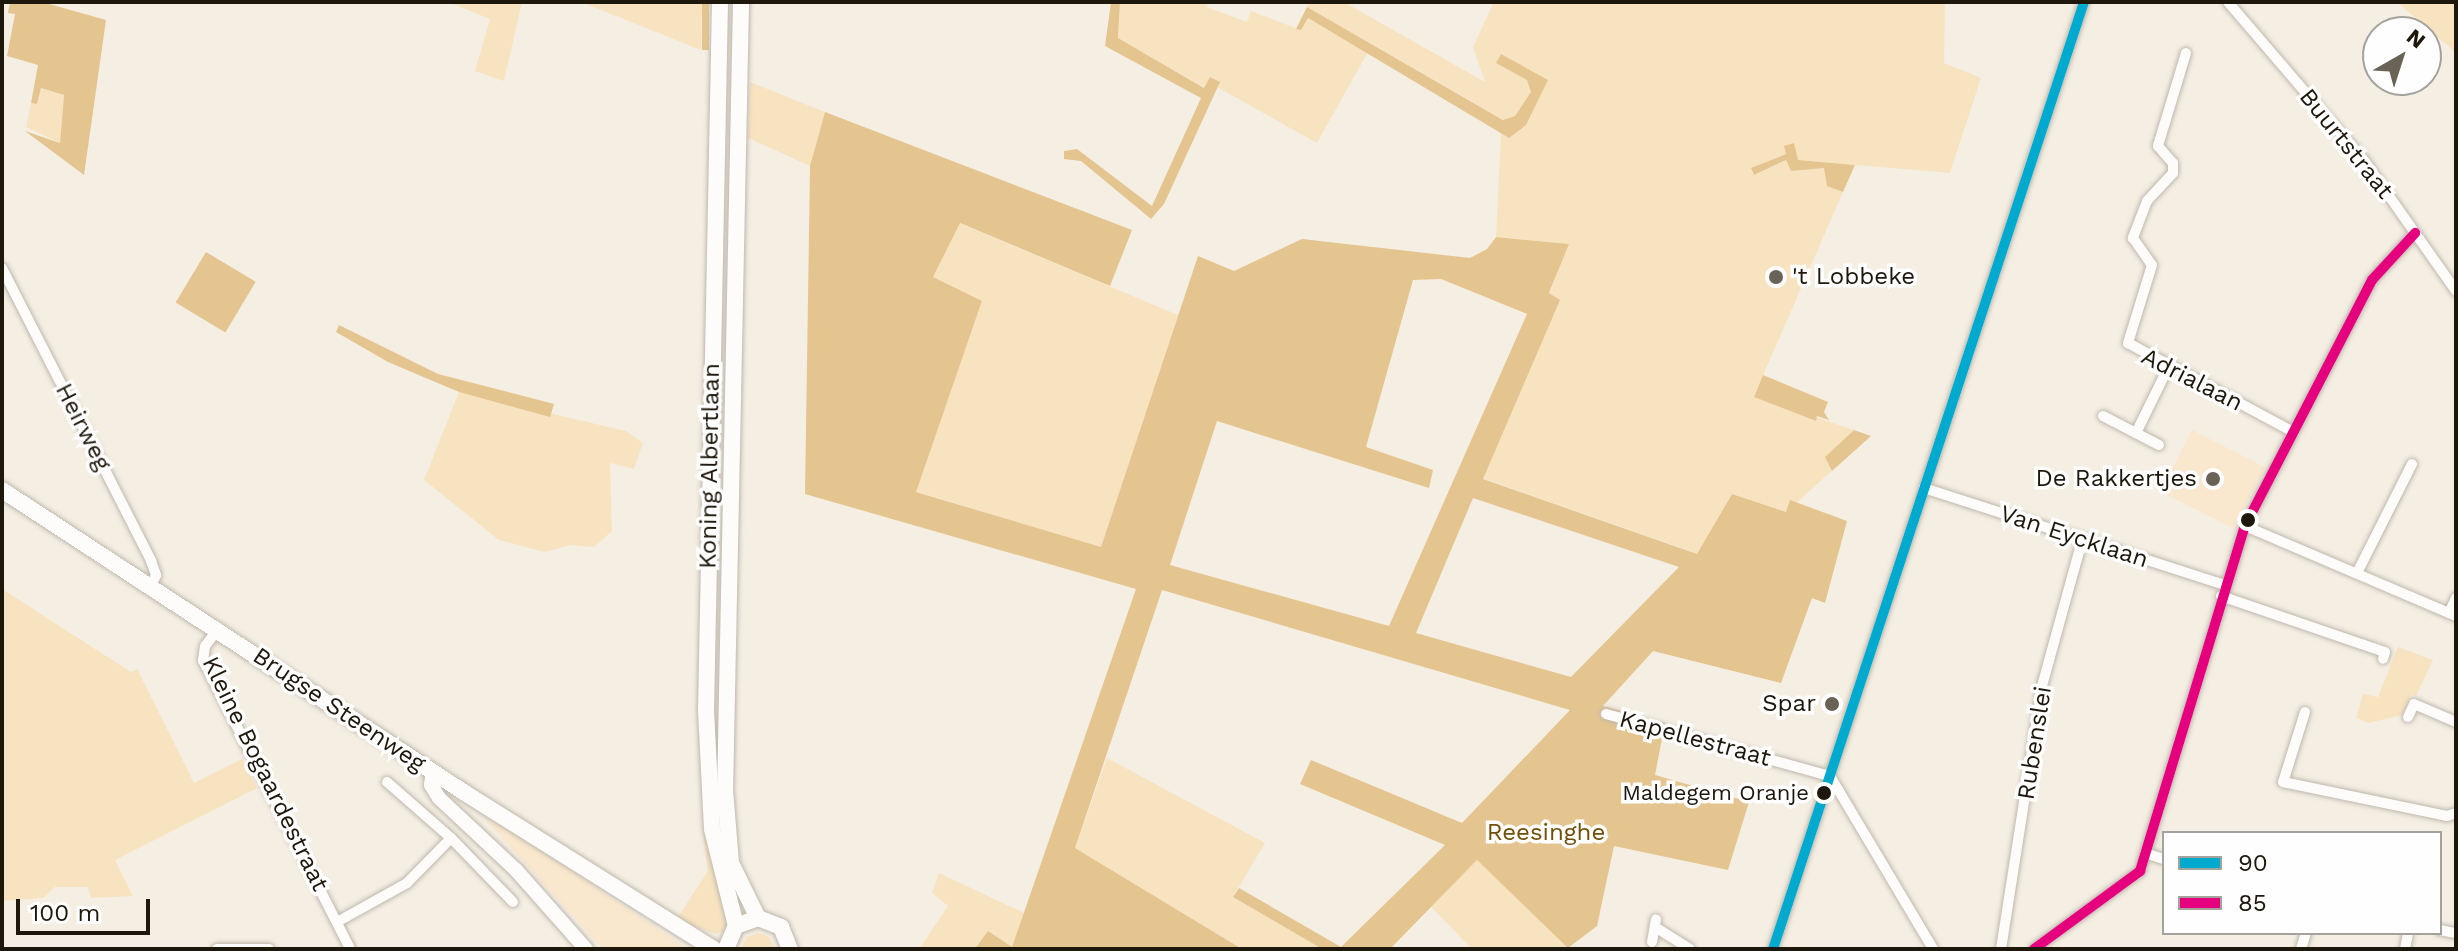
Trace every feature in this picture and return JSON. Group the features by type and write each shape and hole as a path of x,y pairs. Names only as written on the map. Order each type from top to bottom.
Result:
{"main road":[{"name":"Koning Albertlaan","path":"720,2 706,710 714,840 730,937"},
{"name":"Koning Albertlaan","path":"741,2 725,790 731,863 758,918"},
{"name":"Brugse Steenweg","path":"2,490 433,772 714,949"},
{"path":"433,772 431,785 439,798 516,870 586,949"},
{"name":"Brugse Steenweg","path":"678,928 730,937 758,918"},
{"path":"758,918 781,927 790,949"}],"street":[{"path":"1774,949 2084,2"},
{"name":"Buurtstraat","path":"2228,2 2365,162 2456,291"},
{"name":"Adrialaan","path":"2186,53 2158,146 2173,163 2173,173 2147,201 2133,238 2135,247 2152,265 2128,343 2168,368 2293,432"},
{"path":"2034,949 2140,871 2223,590 2245,526 2372,280 2415,233"},
{"name":"Heirweg","path":"2,268 151,561 156,575 151,586"},
{"path":"2136,433 2168,368"},
{"path":"2103,416 2159,445"},
{"path":"2357,573 2412,464"},
{"name":"Van Eycklaan","path":"1924,488 2223,590 2385,652 2383,659"},
{"path":"2245,526 2453,615 2456,598"},
{"name":"Rubenslei","path":"2001,949 2042,686 2082,541"},
{"name":"Kleine Bogaardestraat","path":"218,629 205,646 203,660 350,949"},
{"path":"2408,717 2414,704 2456,722"},
{"path":"2305,712 2283,782 2447,816 2456,813"},
{"name":"Kapellestraat","path":"1606,714 1830,776"},
{"path":"1830,776 1933,949"},
{"path":"387,782 451,838 513,902"},
{"name":"Kleine Bogaardestraat","path":"337,922 397,890 451,838"},
{"path":"2145,853 2162,858"},
{"path":"1652,942 1656,923 1690,949"},
{"path":"217,949 269,949"}],"shaded area":[{"path":"448,2 522,2 504,81 475,71 490,19"},
{"path":"581,2 702,2 701,50"},
{"path":"1120,2 1208,2 1207,7 1247,22 1251,11 1301,30 1308,18 1368,52 1317,143 1217,87 1220,82 1205,88 1118,38"},
{"path":"1309,2 1344,2 1485,82 1473,47 1494,2 1945,2 1944,63 1981,78 1950,173 1797,160 1793,143 1786,154 1751,169 1754,175 1787,160 1791,170 1825,168 1828,186 1843,192 1754,396 1854,430 1826,457 1832,471 1796,503 1790,501 1787,512 1732,494 1698,554 1482,478 1568,244 1496,237 1501,134 1509,137 1547,80 1501,54 1497,63 1528,80 1531,93 1515,116 1504,120 1307,7"},
{"path":"2397,2 2456,2 2456,53 2442,41 2442,16 2413,16"},
{"path":"750,82 825,112 810,166 748,138"},
{"path":"41,88 64,95 60,143 26,127 31,103 37,104"},
{"path":"959,223 1178,315 1101,548 915,491 982,302 933,277"},
{"path":"459,392 626,431 643,443 634,469 610,463 612,531 594,547 571,545 545,552 499,540 424,480"},
{"name":"De Rakkertjes","path":"2192,430 2265,467 2234,529 2161,491"},
{"path":"2,589 131,672 137,669 194,783 242,759 257,788 115,860 133,896 91,898 88,887 55,887 43,898 2,901"},
{"path":"2398,647 2433,660 2416,696 2412,694 2402,715 2369,723 2356,718 2363,694 2378,697"},
{"path":"1107,758 1265,843 1233,897 1322,949 1242,949 1075,848"},
{"path":"483,817 506,827 688,949 603,949"},
{"path":"703,835 709,835 732,908 727,930 716,934 676,920 708,871"},
{"path":"1477,860 1569,949 1472,949 1431,907"},
{"path":"939,873 1024,913 1012,948 988,932 975,949 919,949 948,906 932,893"},
{"path":"759,933 770,938 775,949 741,949 747,937"}],"green space":[{"path":"10,2 42,2 106,20 84,175 25,131 60,143 64,95 41,88 37,104 31,103 38,65 7,56 15,14 8,13"},
{"path":"702,2 709,2 709,50 702,50"},
{"path":"1111,2 1120,2 1118,38 1204,88 1210,77 1220,82 1164,204 1151,219 1081,161 1064,159 1064,151 1077,149 1152,206 1201,98 1105,46"},
{"path":"1307,7 1503,120 1515,116 1531,92 1527,80 1496,63 1501,54 1548,80 1526,125 1509,138 1308,18 1301,30 1296,29"},
{"name":"Reesinghe","path":"825,112 1132,230 1110,286 960,223 933,277 982,301 916,492 1101,547 1198,256 1234,271 1302,239 1470,258 1487,249 1496,237 1569,244 1549,293 1560,300 1483,479 1697,554 1732,494 1786,512 1790,500 1847,521 1825,603 1812,598 1781,683 1653,651 1603,706 1665,723 1655,775 1749,802 1728,870 1614,846 1597,926 1568,948 1477,860 1390,949 1322,949 1233,897 1239,888 1341,947 1445,845 1300,784 1311,760 1462,823 1570,710 1162,590 1075,848 1242,949 975,949 988,931 1012,947 1136,589 805,494 810,166","holes":["1441,279 1527,314 1389,626 1170,565 1217,421 1429,488 1433,470 1366,447 1413,280","1473,498 1679,567 1571,677 1416,633"]},
{"path":"1794,143 1798,160 1855,165 1843,192 1827,186 1824,168 1791,171 1786,160 1754,175 1751,168 1786,154 1784,146"},
{"path":"206,252 256,282 225,332 176,303"},
{"path":"339,325 438,374 554,404 550,417 459,392 388,362 336,332"},
{"path":"1763,375 1828,402 1824,412 1829,420 1817,416 1816,421 1754,397"},
{"path":"1854,430 1871,436 1832,471 1825,457"}],"transit line":[{"name":"90","path":"1773,949 2084,2"},
{"name":"85","path":"2034,949 2140,871 2245,526 2372,280 2415,233"}],"place":[{"name":"'t Lobbeke","path":"1776,277"},
{"name":"De Rakkertjes","path":"2213,479"},
{"name":"Spar","path":"1832,704"},
{"name":"Maldegem Oranje","path":"1824,793"}]}
